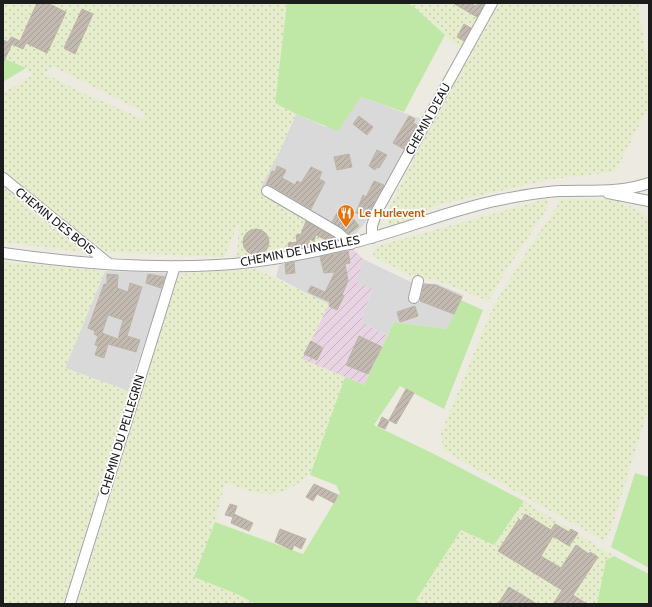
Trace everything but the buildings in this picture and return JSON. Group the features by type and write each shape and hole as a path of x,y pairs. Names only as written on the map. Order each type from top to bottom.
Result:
{"street":[{"name":"CHEMIN D'EAU","path":"372,238 372,226 377,210 492,3"},
{"name":"CHEMIN DES BOIS","path":"3,178 108,263"},
{"path":"592,190 625,188 649,183"},
{"name":"CHEMIN DE LINSELLES","path":"3,253 62,260 175,266 243,263 351,244 494,201 552,192 592,190"},
{"path":"592,190 649,201"},
{"path":"268,191 337,232 351,244"},
{"name":"CHEMIN DU PELLEGRIN","path":"70,604 175,266"},
{"path":"414,298 418,282"}],"shaded area":[{"path":"361,97 421,119 369,218 352,238 261,186 281,148 296,114 326,127"},
{"path":"352,248 363,259 357,282 373,289 362,317 364,323 387,336 364,385 302,359 329,304 331,305 341,279 338,251"},
{"path":"338,251 341,279 331,306 276,277 279,265"},
{"path":"363,259 413,283 437,284 464,295 448,329 394,322 387,336 364,323 362,317 373,289 356,282"},
{"path":"105,271 169,273 128,391 65,368"}],"green space":[{"path":"3,3 287,3 275,103 296,114 260,189 336,233 343,239 334,244 237,258 239,222 224,257 106,252 3,172 3,93 33,75 26,68 3,58","holes":["54,67 145,113 143,119 83,93 44,73"]},
{"path":"287,3 407,3 413,6 445,35 404,112 361,97 338,131 296,114 275,103"},
{"path":"407,3 488,3 460,49 413,6"},
{"path":"500,3 638,3 649,75 649,106 615,172 552,179 441,204 389,228 389,208 425,137"},
{"path":"3,58 26,68 3,82"},
{"path":"3,187 83,252 3,242"},
{"path":"549,198 546,210 488,301 433,279 414,277 372,256 377,246"},
{"path":"562,199 614,199 639,210 649,219 649,407 611,529 604,541 453,456 443,449 441,433 494,305 531,245"},
{"path":"3,262 105,271 65,368 128,391 64,604 3,604"},
{"path":"256,269 329,304 302,359 345,377 310,475 288,490 275,494 257,493 225,483 215,522 194,577 237,594 256,604 77,604 179,274"},
{"path":"461,300 483,310 444,409 400,386 374,425 434,454 524,501 494,545 461,530 416,600 422,604 256,604 237,594 194,577 215,522 303,554 340,493 336,485 310,475 345,377 364,385 394,322 447,329"},
{"path":"635,473 649,477 649,568 611,547"},
{"path":"524,501 614,556 606,560 597,604 422,604 416,600 461,530 494,545"},
{"path":"614,556 649,574 649,604 597,604 606,560"}],"place":[{"name":"Le Hurlevent","path":"346,228"}]}
